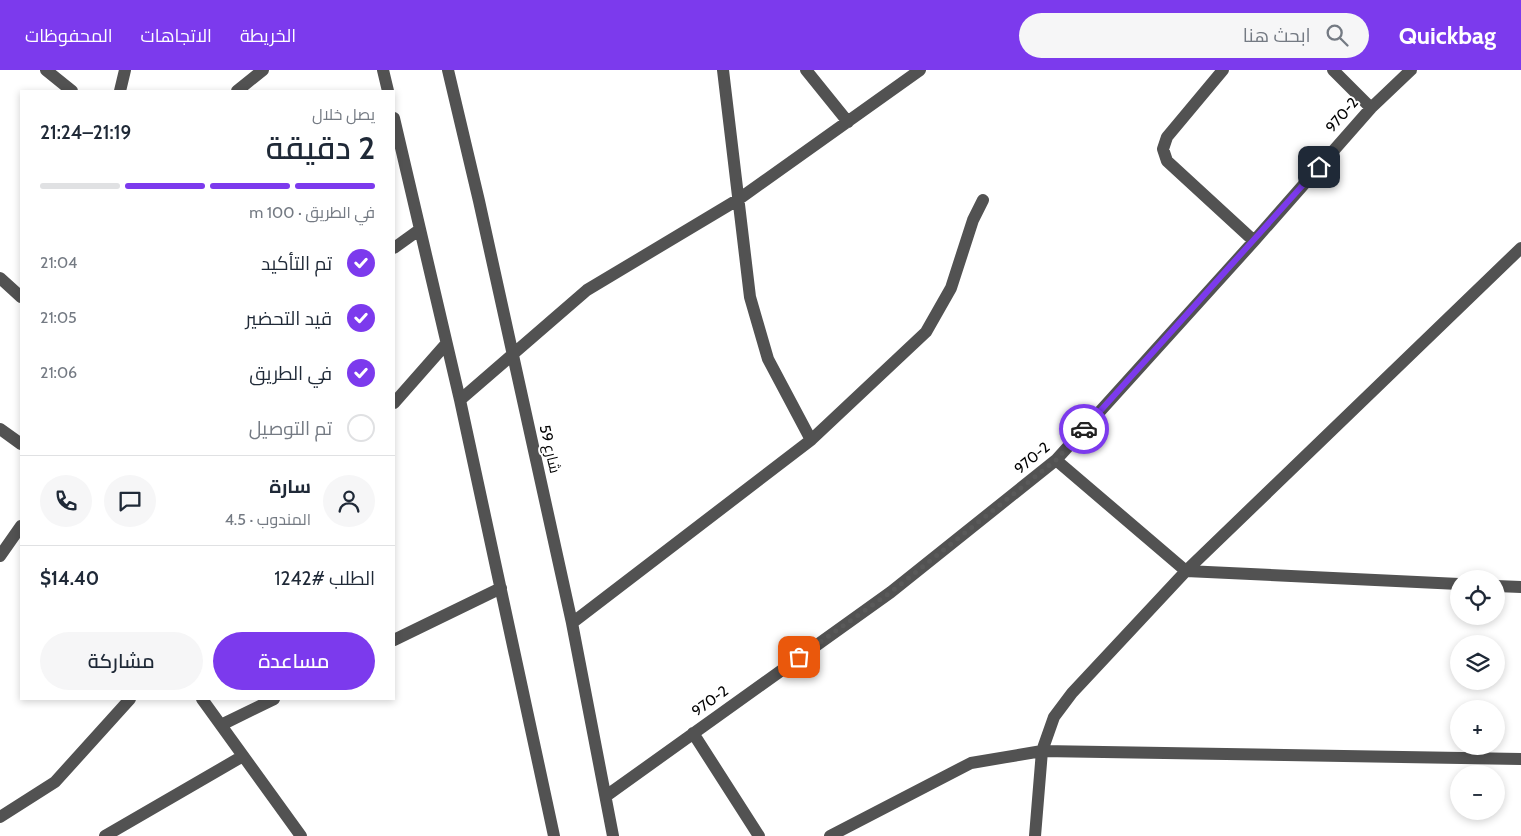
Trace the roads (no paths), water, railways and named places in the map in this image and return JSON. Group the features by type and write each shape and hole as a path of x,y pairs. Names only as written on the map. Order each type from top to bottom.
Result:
{"street":[{"path":"46,70 71,90"},
{"path":"120,90 125,70"},
{"path":"238,90 263,70"},
{"path":"383,70 388,90"},
{"name":"شارع 59","path":"448,70 479,200 572,623 613,836"},
{"path":"723,70 750,297 768,359 811,440"},
{"path":"806,70 848,122"},
{"path":"460,400 587,290 739,200 920,70"},
{"path":"1223,70 1167,137 1163,149 1168,161 1254,241"},
{"path":"1333,70 1371,108"},
{"name":"970-2","path":"606,796 891,592 1056,460 1254,241 1371,108 1411,70"},
{"path":"395,122 460,400 554,832 542,836"},
{"path":"572,623 811,440 926,332 951,288 973,220 983,200"},
{"path":"395,247 420,230"},
{"path":"1035,836 1042,751 1054,717 1060,709 1186,571 1521,248"},
{"path":"0,278 20,292"},
{"path":"395,402 446,344"},
{"path":"0,429 20,443"},
{"path":"1056,460 1186,571 1450,584"},
{"path":"0,556 20,530"},
{"path":"1505,586 1521,587"},
{"path":"395,640 501,588"},
{"path":"0,818 55,782 129,700"},
{"path":"203,700 301,836"},
{"path":"221,724 272,700"},
{"path":"693,734 759,836"},
{"path":"830,836 971,763 1042,751 1521,758"},
{"path":"105,836 243,756"}]}
